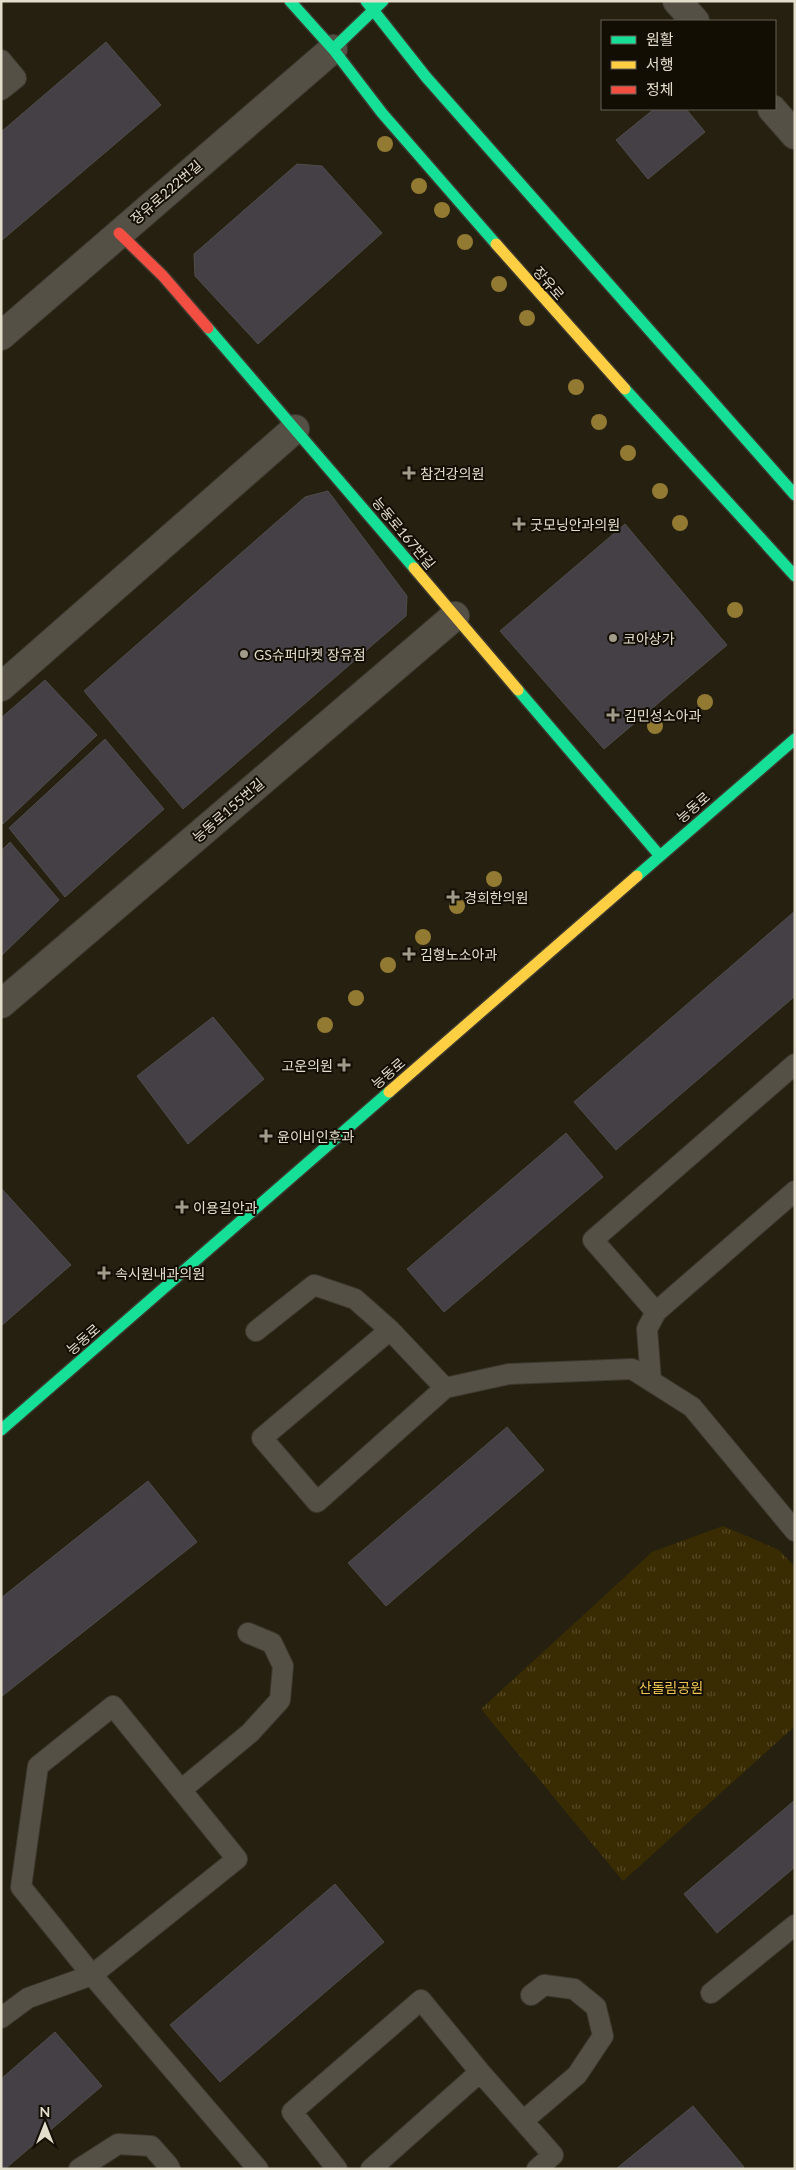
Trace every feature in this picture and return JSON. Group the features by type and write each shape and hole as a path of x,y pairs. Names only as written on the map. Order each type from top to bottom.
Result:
{"street":[{"name":"장유로","path":"290,1 333,50 382,113 559,317 795,576"},
{"path":"333,50 370,5 384,1"},
{"path":"370,5 426,77 795,495"},
{"name":"장유로222번길","path":"1,336 333,50"},
{"path":"773,110 795,135"},
{"name":"능동로167번길","path":"119,233 163,276 295,428 660,856"},
{"path":"1,687 295,428"},
{"name":"능동로155번길","path":"1,1004 455,616"},
{"name":"능동로","path":"1,1430 795,739"}],"lane":[{"path":"1,60 16,78 1,90"},
{"path":"656,1312 593,1240 795,1064"},
{"path":"651,1381 647,1329 656,1312 795,1191"},
{"path":"256,1331 314,1286 355,1299 390,1330 445,1388"},
{"path":"390,1330 262,1438 317,1502 445,1388 509,1374 632,1369 692,1406 795,1531"},
{"path":"181,1790 250,1733 280,1700 283,1666 276,1651 272,1643 248,1633"},
{"path":"1,2018 28,1998 92,1975 237,1859 113,1706 38,1766 20,1887 92,1975 258,2169"},
{"path":"711,1993 795,1925"},
{"path":"523,2121 577,2075 603,2036 596,2007 574,1989 544,1985 531,1995"},
{"path":"337,2169 292,2112 421,2000 480,2072 553,2155 537,2169"},
{"path":"370,2169 480,2072"},
{"path":"79,2169 118,2144 151,2146 170,2169"}],"green space":[{"name":"산돌림공원","path":"723,1526 779,1550 795,1567 795,1726 623,1881 481,1709 652,1552"}],"building":[{"path":"106,42 161,105 1,241 1,132"},
{"path":"653,110 687,110 705,132 648,179 616,140"},
{"path":"297,164 322,166 382,233 258,344 195,276 194,254"},
{"name":"GS슈퍼마켓 장유점","path":"328,491 407,596 406,616 183,809 84,691 305,497"},
{"name":"코아상가","path":"625,524 727,645 604,749 500,631"},
{"path":"45,680 97,735 3,824 1,821 1,718"},
{"path":"105,739 164,809 65,897 9,828"},
{"path":"10,842 59,900 1,956 1,851"},
{"path":"795,911 795,996 616,1150 574,1102"},
{"path":"213,1017 264,1079 188,1144 137,1076"},
{"path":"566,1133 603,1177 444,1312 407,1269"},
{"path":"1,1188 71,1265 1,1326"},
{"path":"507,1427 544,1470 386,1606 348,1563"},
{"path":"148,1481 197,1542 1,1697 1,1598"},
{"path":"795,1800 795,1867 717,1933 684,1894"},
{"path":"335,1884 384,1942 220,2082 170,2025"},
{"path":"55,2032 102,2086 5,2169 1,2169 1,2079"},
{"path":"693,2106 744,2167 741,2169 616,2169"}],"traffic: fast":[{"path":"290,1 333,49 382,113 496,244"},
{"path":"366,1 426,77 795,495"},
{"path":"333,49 383,1"},
{"path":"208,328 414,568"},
{"path":"625,389 795,576"},
{"path":"518,690 660,856"},
{"path":"637,876 795,739"},
{"path":"1,1430 389,1092"}],"traffic: slow":[{"path":"496,244 625,389"},
{"path":"414,568 518,690"},
{"path":"389,1092 637,876"}],"traffic: jam":[{"path":"119,233 163,276 208,328"}],"place":[{"name":"참건강의원","path":"409,473"},
{"name":"굿모닝안과의원","path":"519,524"},
{"name":"코아상가","path":"613,638"},
{"name":"GS슈퍼마켓 장유점","path":"244,654"},
{"name":"김민성소아과","path":"613,715"},
{"name":"경희한의원","path":"453,897"},
{"name":"김형노소아과","path":"409,954"},
{"name":"고운의원","path":"344,1065"},
{"name":"윤이비인후과","path":"266,1136"},
{"name":"이용길안과","path":"182,1207"},
{"name":"속시원내과의원","path":"104,1273"}]}
